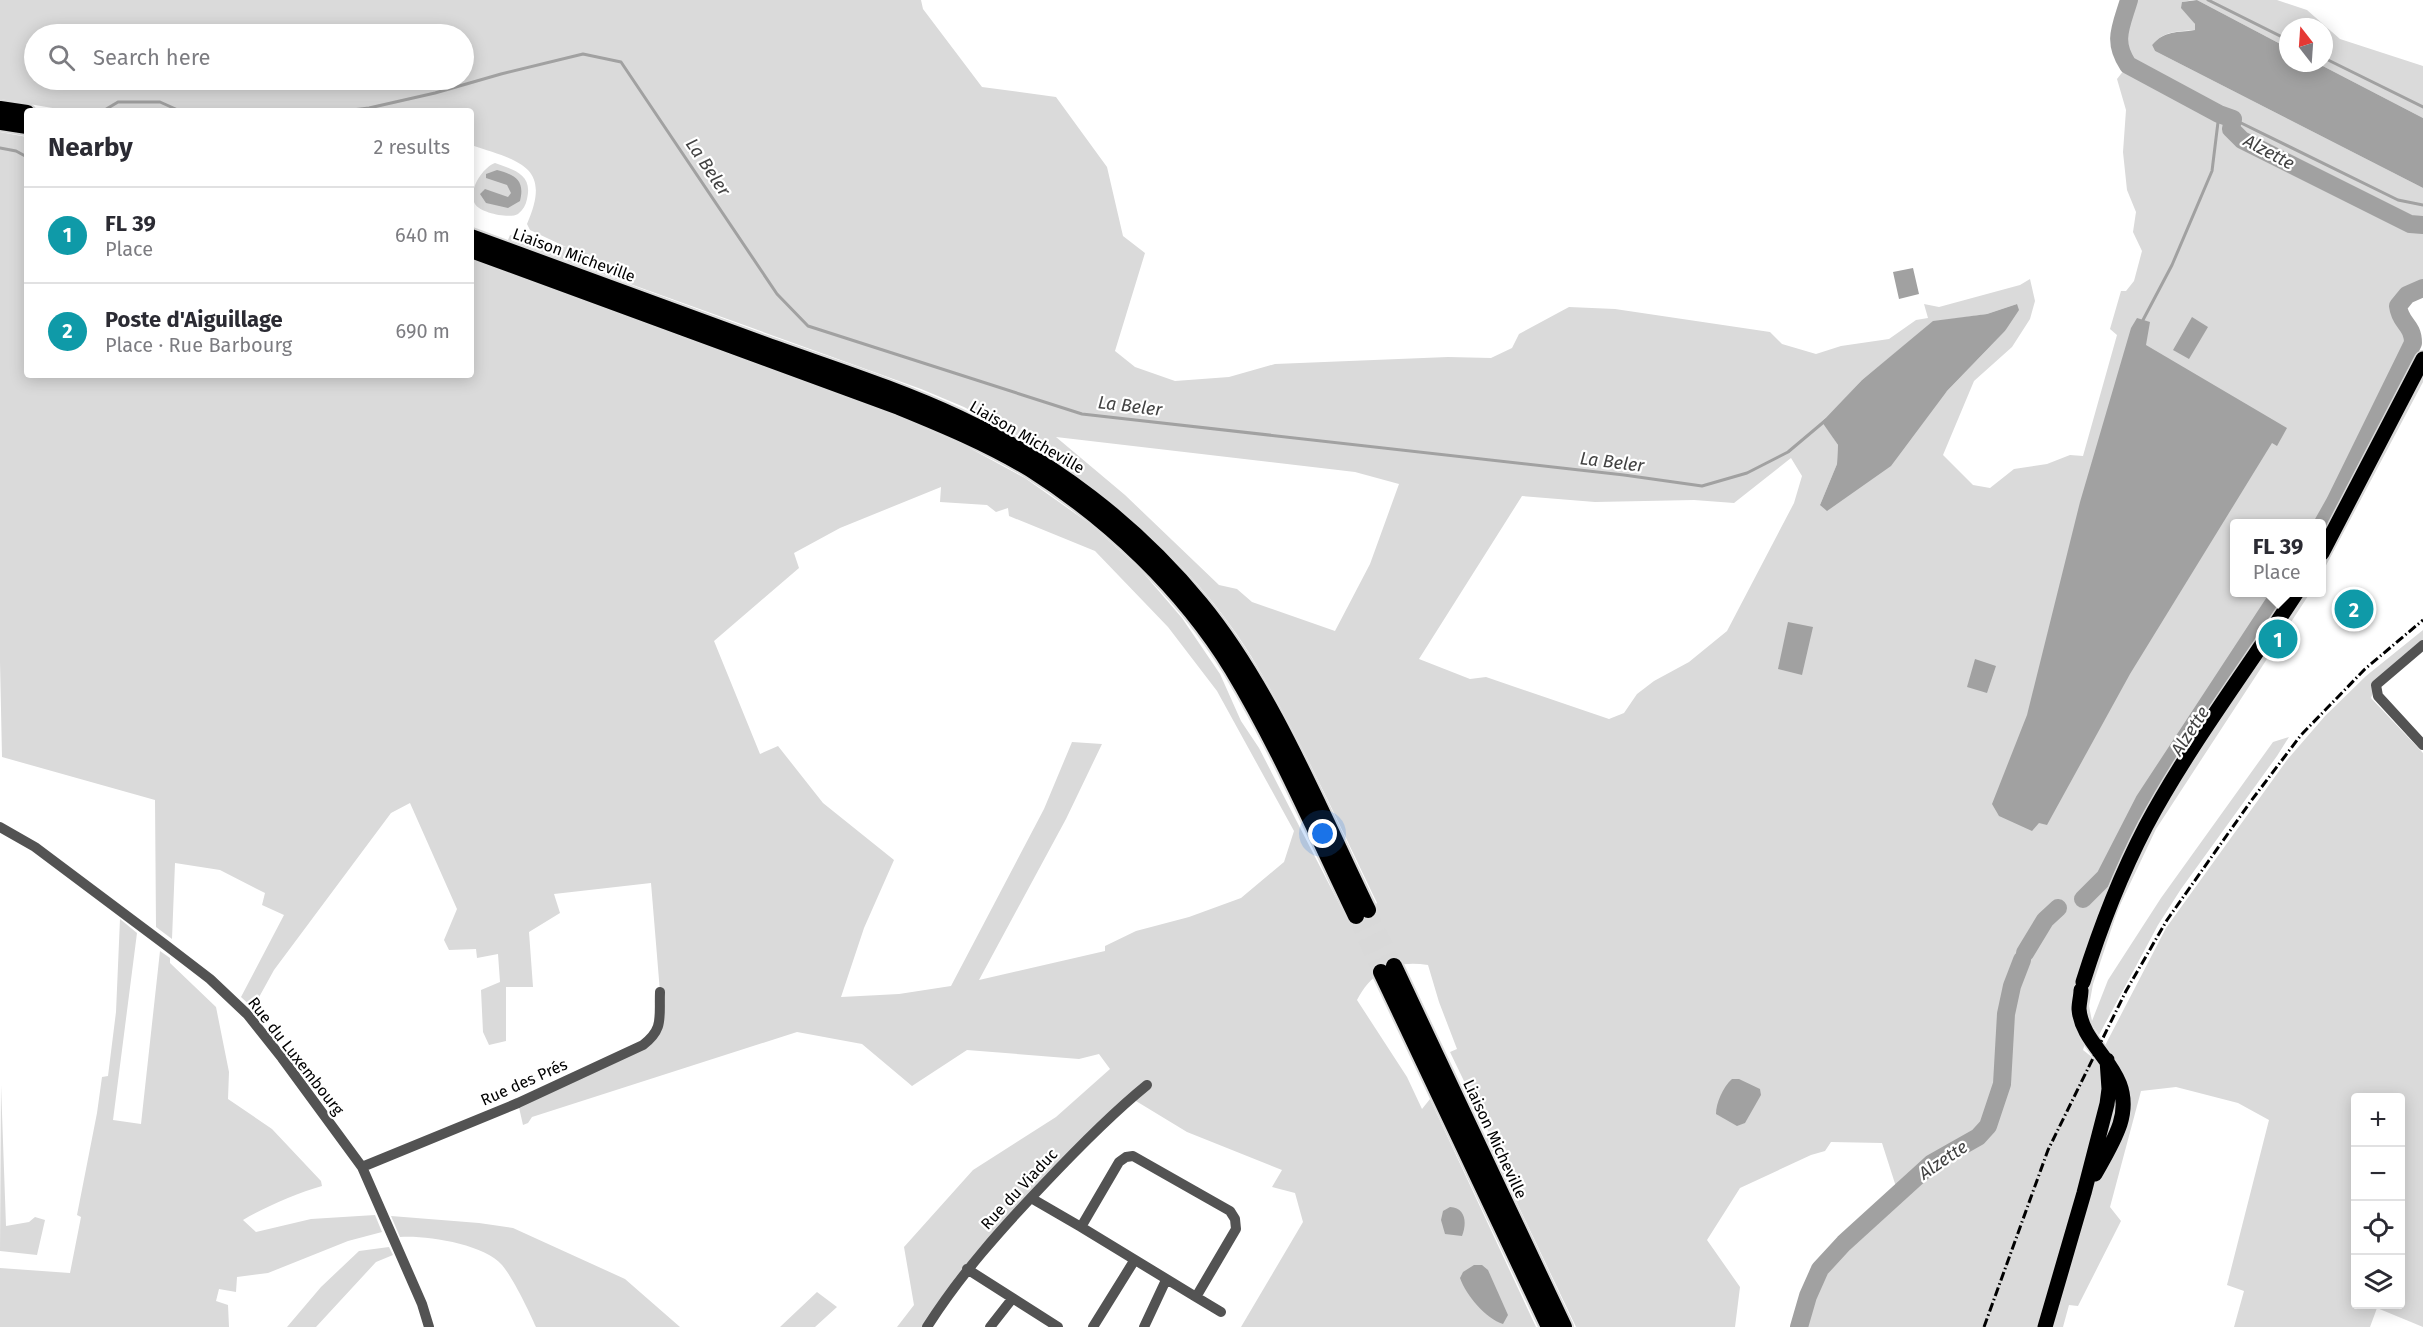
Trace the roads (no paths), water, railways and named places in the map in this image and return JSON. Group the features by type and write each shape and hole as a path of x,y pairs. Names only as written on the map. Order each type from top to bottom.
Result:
{"highway":[{"path":"0,109 24,113"},
{"path":"0,122 24,126"},
{"name":"Liaison Micheville","path":"474,238 916,400 998,438 1074,484 1112,513 1155,553 1202,605 1242,661 1284,737 1362,913 1231,668 1191,612 1146,562 1097,518 1029,469 955,430 474,251"},
{"name":"Liaison Micheville","path":"1549,1327 1388,969 1564,1327"}],"main road":[{"path":"2326,545 2423,359"},
{"path":"2044,1327 2084,1193 2111,1146 2121,1123 2121,1088 2107,1060 2084,1026 2079,1009 2082,986 2110,902 2147,825 2193,749 2294,597"}],"street":[{"path":"2423,645 2376,685 2378,696 2423,745"},
{"name":"Rue du Luxembourg","path":"0,827 34,847 210,979 247,1014 362,1167 422,1304 429,1327"},
{"name":"Rue des Prés","path":"362,1167 518,1103 643,1045 656,1035 660,992"},
{"name":"Rue du Viaduc","path":"927,1327 967,1269 1031,1197 1094,1131 1147,1085"},
{"path":"1081,1227 1119,1162 1126,1157 1133,1156 1230,1211 1235,1219 1236,1229 1196,1297"},
{"path":"1031,1197 1221,1312"},
{"path":"1093,1327 1134,1261"},
{"path":"967,1269 1058,1327"},
{"path":"1144,1327 1166,1280"},
{"path":"990,1327 1012,1299"}],"waterway":[{"name":"Alzette","path":"2129,0 2119,34 2120,49 2128,65 2219,114 2233,119 2231,129 2242,140 2410,224 2423,225"},
{"path":"2208,0 2279,36"},
{"name":"La Beler","path":"474,82 583,54 621,62 777,294 808,326 1082,414 1624,475 1702,486 1747,473 1788,452 1826,420"},
{"path":"2333,62 2423,107"},
{"name":"La Beler","path":"369,108 445,90"},
{"name":"La Beler","path":"108,108 118,102 160,102 173,108"},
{"path":"2143,320 2172,265 2212,171 2219,114"},
{"path":"2233,119 2398,200 2423,205"},
{"name":"La Beler","path":"0,148 16,151 24,155"},
{"name":"Alzette","path":"2325,519 2413,343 2411,332 2401,317 2398,306 2407,295 2423,288"},
{"name":"Alzette","path":"2083,899 2105,877 2144,801 2278,597"},
{"name":"Alzette","path":"2025,953 2045,920 2058,908"},
{"name":"Alzette","path":"1799,1327 1808,1296 1820,1269 1844,1243 1932,1163 1978,1137 1988,1126 2002,1084 2006,1014 2012,986 2022,960"}],"tunnel":[{"path":"1368,910 1394,966"},
{"path":"1356,916 1381,972"}],"railway":[{"path":"1984,1327 2048,1150 2126,991 2167,920 2301,735 2365,669 2423,620"}],"place":[{"name":"Poste d'Aiguillage","path":"2354,609"},
{"name":"FL 39","path":"2278,639"}]}
